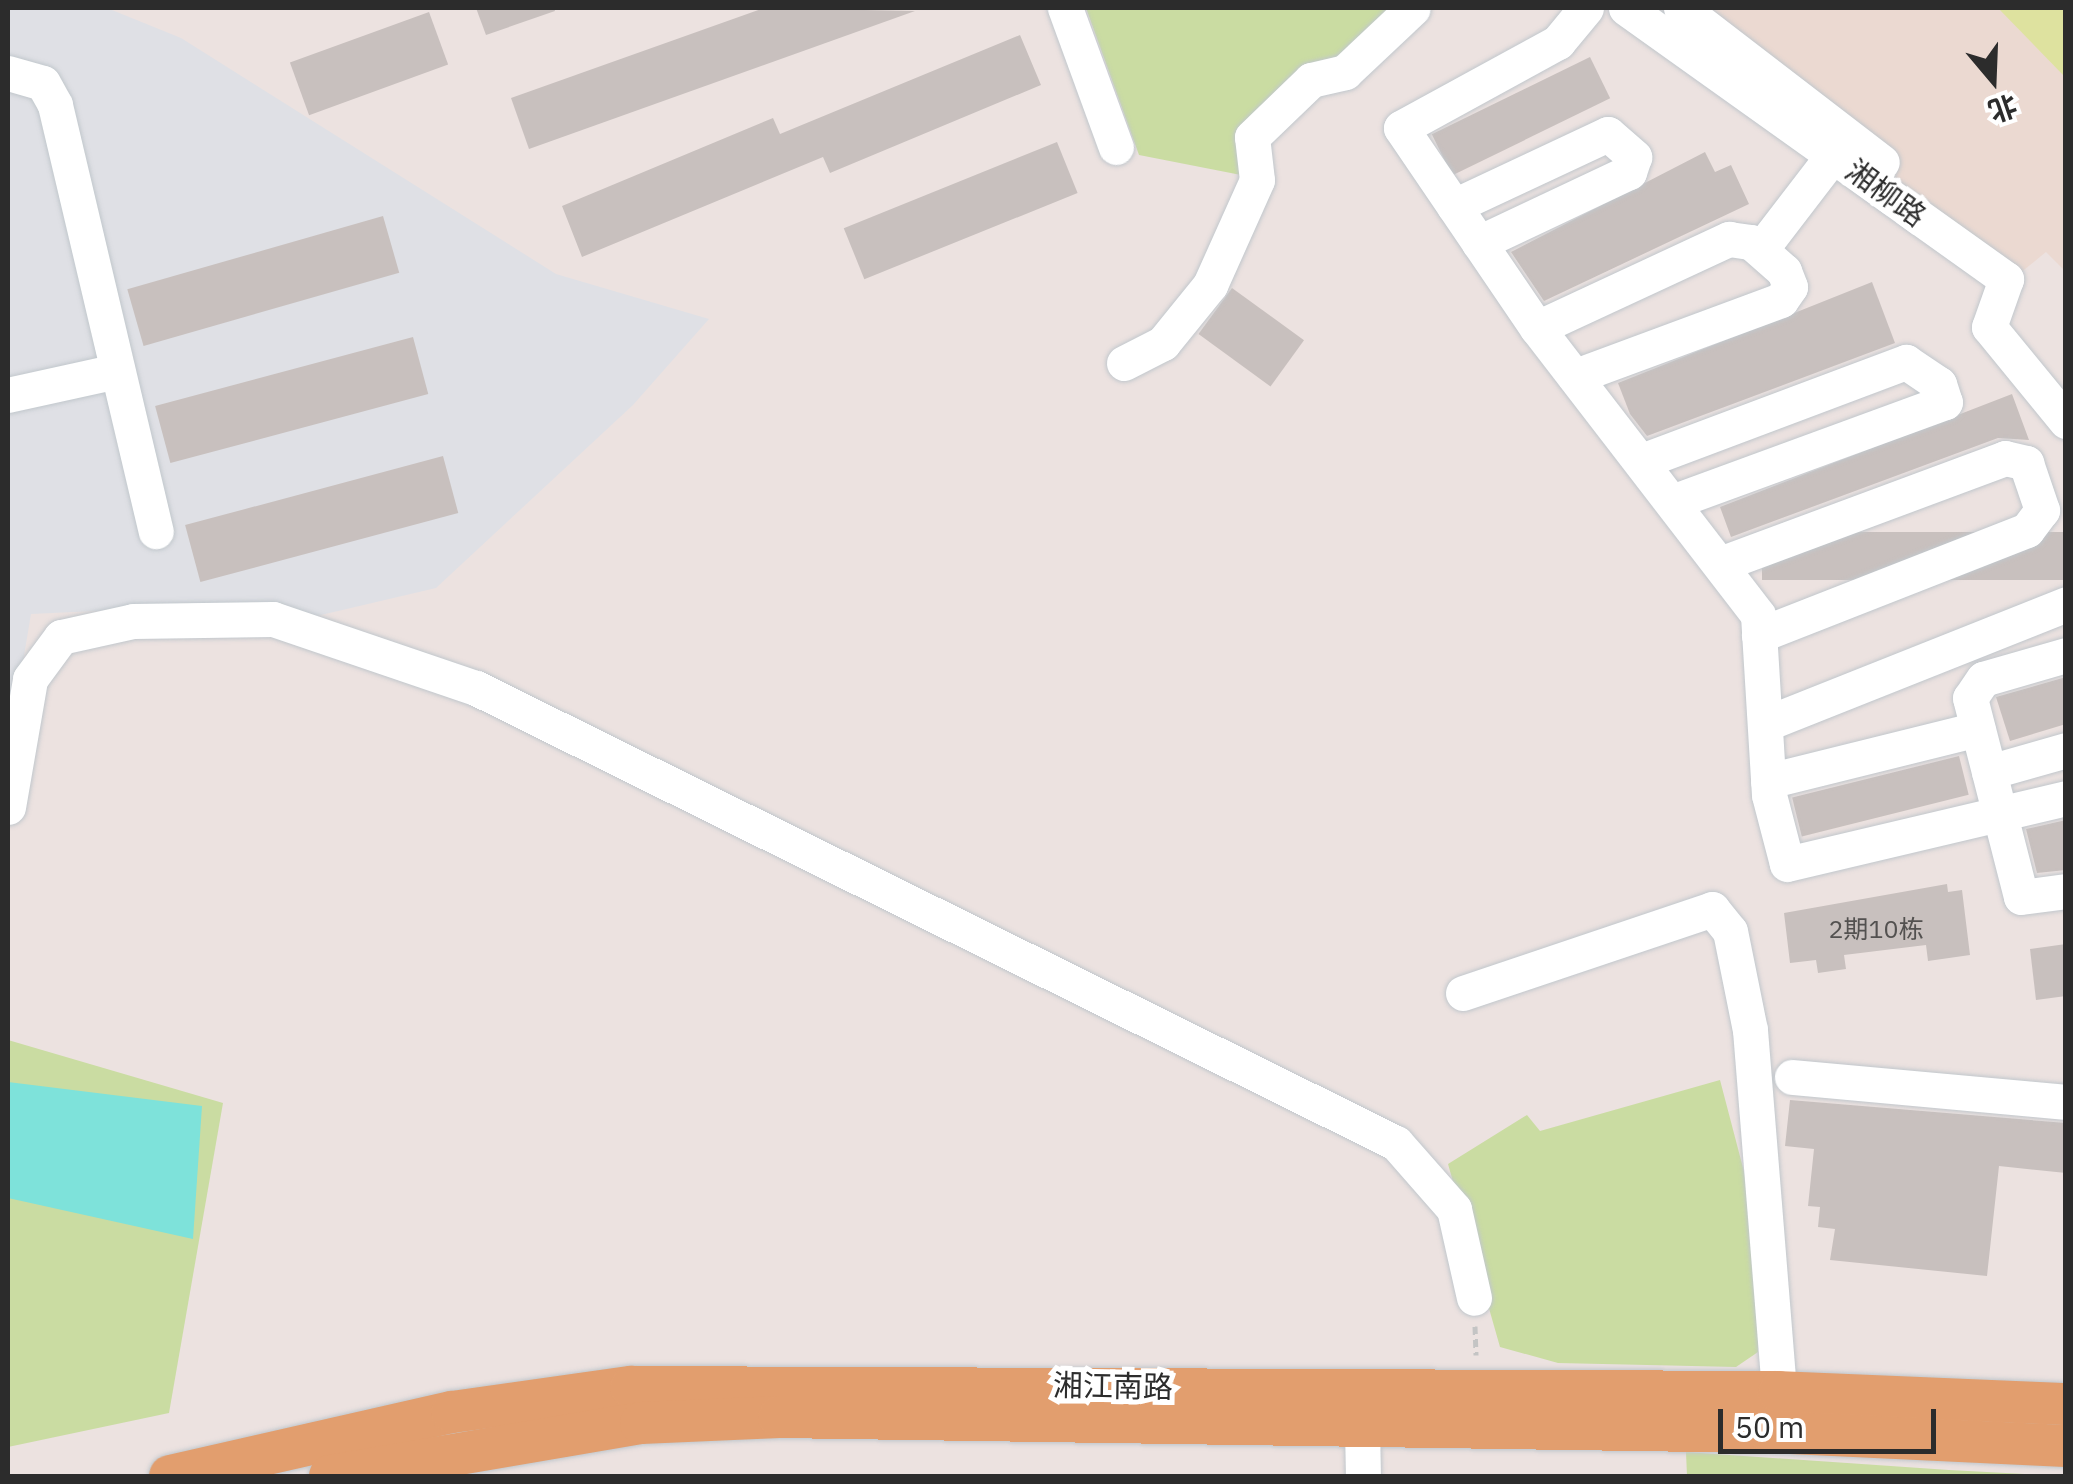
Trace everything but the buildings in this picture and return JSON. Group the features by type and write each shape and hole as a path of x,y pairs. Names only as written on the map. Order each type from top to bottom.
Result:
{"main road":[{"name":"湘江南路","path":"170,1476 452,1412 632,1386 1779,1392 2066,1404"},
{"name":"湘江南路","path":"330,1476 641,1423 1362,1426 2066,1446"}],"street":[{"path":"1064,8 1116,147"},
{"path":"1124,363 1163,343 1210,285 1257,180 1252,137 1311,80 1345,72 1413,8"},
{"path":"1586,8 1558,42 1401,128 1537,328 1723,562 1758,615 1768,781 1786,864 2066,798"},
{"name":"湘柳路","path":"1626,8 2006,279 1989,328 2066,420"},
{"path":"1681,8 1920,192"},
{"path":"8,73 42,83 55,105 156,531"},
{"path":"1454,206 1608,134 1634,157 1628,172 1479,242"},
{"path":"1761,249 1833,155"},
{"path":"1537,328 1729,239 1761,249 1784,271 1790,287 1781,300 1575,376"},
{"path":"1642,461 1906,362 1939,384 1945,402 1674,501"},
{"path":"8,395 117,371"},
{"path":"1723,562 2005,458 2026,464 2042,510 2026,530 1759,635"},
{"path":"1764,724 2066,604"},
{"path":"8,807 30,680 61,637 133,621 273,619 476,688 1396,1144 1454,1209 1474,1298"},
{"path":"2066,655 1983,680 1970,698 2020,897 2066,892"},
{"path":"1768,781 1978,729"},
{"path":"1988,772 2066,750"},
{"path":"1463,993 1712,910 1730,932 1750,1030 1779,1392"},
{"path":"1792,1076 2066,1102"},
{"path":"1362,1426 1363,1476"}],"path":[{"path":"1656,1476 1800,1476"}],"shaded area":[{"path":"8,8 107,8 181,38 556,274 709,319 633,405 436,588 304,619 269,603 31,614 8,751"},
{"path":"1660,8 2065,8 2065,271 2046,252 2019,274"}],"green space":[{"path":"1086,8 1398,8 1341,57 1305,65 1236,130 1241,175 1139,155"},
{"path":"1998,8 2065,8 2065,77"},
{"path":"8,1040 223,1103 169,1413 8,1447"},
{"path":"1720,1080 1758,1225 1758,1352 1736,1367 1558,1363 1500,1347 1448,1164 1527,1115 1540,1131"},
{"path":"1686,1452 1949,1470 2065,1476 1687,1476"}],"water":[{"path":"8,1082 202,1106 193,1239 8,1198"}]}
